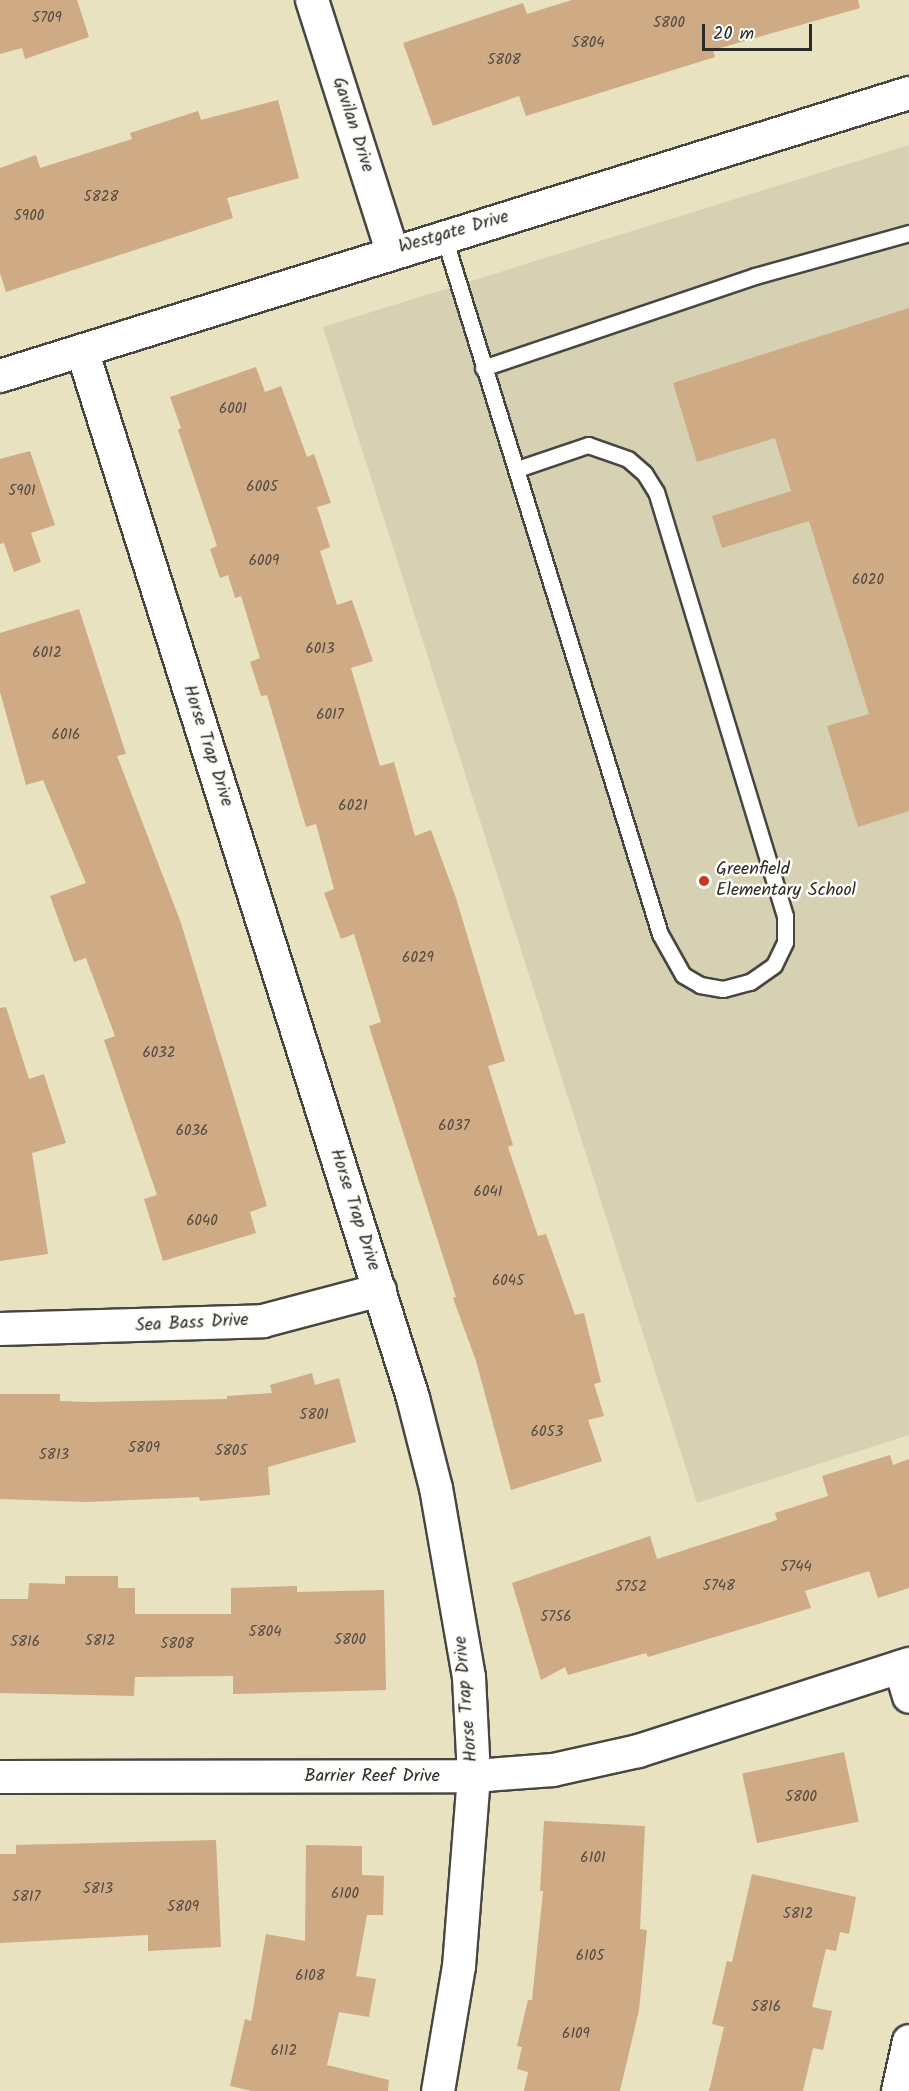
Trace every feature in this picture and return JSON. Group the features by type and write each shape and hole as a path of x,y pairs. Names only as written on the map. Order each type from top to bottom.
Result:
{"street":[{"name":"Gavilan Drive","path":"312,0 392,251"},
{"name":"Westgate Drive","path":"0,376 83,353 392,251 444,237 909,93"},
{"name":"Horse Trap Drive","path":"83,353 380,1290 436,1488 469,1677 474,1776 459,1966 438,2091"},
{"name":"Sea Bass Drive","path":"0,1329 263,1321 380,1290"},
{"name":"Barrier Reef Drive","path":"0,1777 474,1776 553,1770 638,1751 905,1666"},
{"path":"905,1666 909,1697"},
{"path":"898,2091 909,2041"}],"lane":[{"path":"483,368 755,276 909,233"},
{"path":"444,237 483,368 670,956 683,975 700,985 723,989 750,981 774,965 785,942 785,916 656,492 644,473 628,459 588,445 517,469"}],"shaded area":[{"name":"Greenfield Elementary School","path":"909,145 909,1435 697,1503 323,327"}],"building":[{"path":"0,0 77,0 89,37 25,59 22,48 0,54"},
{"path":"572,0 858,0 860,8 713,50 715,57 526,116 519,96 433,126 403,43 523,3 527,14"},
{"path":"278,100 299,178 227,198 233,218 6,292 0,273 0,168 36,155 40,168 132,139 130,133 198,111 201,120"},
{"path":"909,308 909,811 858,827 827,726 869,714 809,521 722,548 712,516 791,491 775,438 697,462 673,383"},
{"path":"256,367 265,392 281,386 307,457 314,454 331,503 317,507 330,547 320,551 337,605 352,600 373,661 351,668 380,766 394,762 415,836 431,830 456,898 505,1061 488,1066 513,1145 508,1147 538,1236 546,1234 575,1315 584,1313 601,1382 594,1384 604,1416 588,1420 602,1461 511,1490 476,1361 453,1298 456,1297 369,1026 381,1022 354,934 341,939 324,893 334,889 316,824 306,827 267,695 261,696 250,662 260,658 241,596 235,598 228,575 220,578 210,549 217,546 178,430 181,428 170,397"},
{"path":"30,451 55,525 31,533 41,562 14,572 4,543 0,544 0,459"},
{"path":"79,609 126,754 117,756 181,923 267,1206 250,1212 256,1233 163,1261 144,1199 157,1195 104,1040 115,1036 86,958 74,962 50,896 86,883 43,780 26,785 0,692 0,633"},
{"path":"6,1007 29,1079 44,1074 66,1143 32,1153 48,1254 0,1261 0,1008"},
{"path":"312,1373 315,1385 339,1378 356,1442 268,1467 270,1495 200,1501 199,1497 87,1502 0,1499 0,1394 60,1394 60,1401 90,1402 227,1399 227,1396 272,1393 270,1385"},
{"path":"890,1455 893,1465 909,1459 909,1588 878,1598 869,1571 805,1591 811,1608 648,1657 646,1653 568,1675 565,1667 541,1680 512,1583 650,1536 657,1559 777,1520 775,1513 828,1496 822,1476"},
{"path":"65,1576 118,1576 118,1588 135,1588 135,1614 231,1614 231,1588 297,1586 297,1592 384,1590 386,1690 233,1694 233,1676 135,1677 134,1696 0,1693 0,1599 28,1599 29,1583 65,1584"},
{"path":"844,1752 859,1821 757,1843 742,1774"},
{"path":"544,1821 645,1826 640,1929 647,1930 639,2010 620,2091 524,2091 528,2072 517,2069 522,2047 517,2046 528,2000 532,2000 543,1891 540,1891"},
{"path":"216,1840 221,1947 148,1951 148,1935 0,1943 0,1854 16,1854 16,1845"},
{"path":"306,1845 362,1846 362,1875 384,1876 383,1915 367,1915 356,1976 376,1979 369,2017 339,2012 327,2065 389,2080 388,2091 252,2091 230,2086 245,2019 251,2021 266,1934 305,1941"},
{"path":"752,1874 856,1897 849,1934 840,1932 836,1951 826,1949 812,2007 832,2011 823,2050 813,2048 803,2091 709,2091 724,2027 712,2024 727,1961 732,1962"}],"place":[{"name":"Greenfield Elementary School","path":"704,881"}]}
